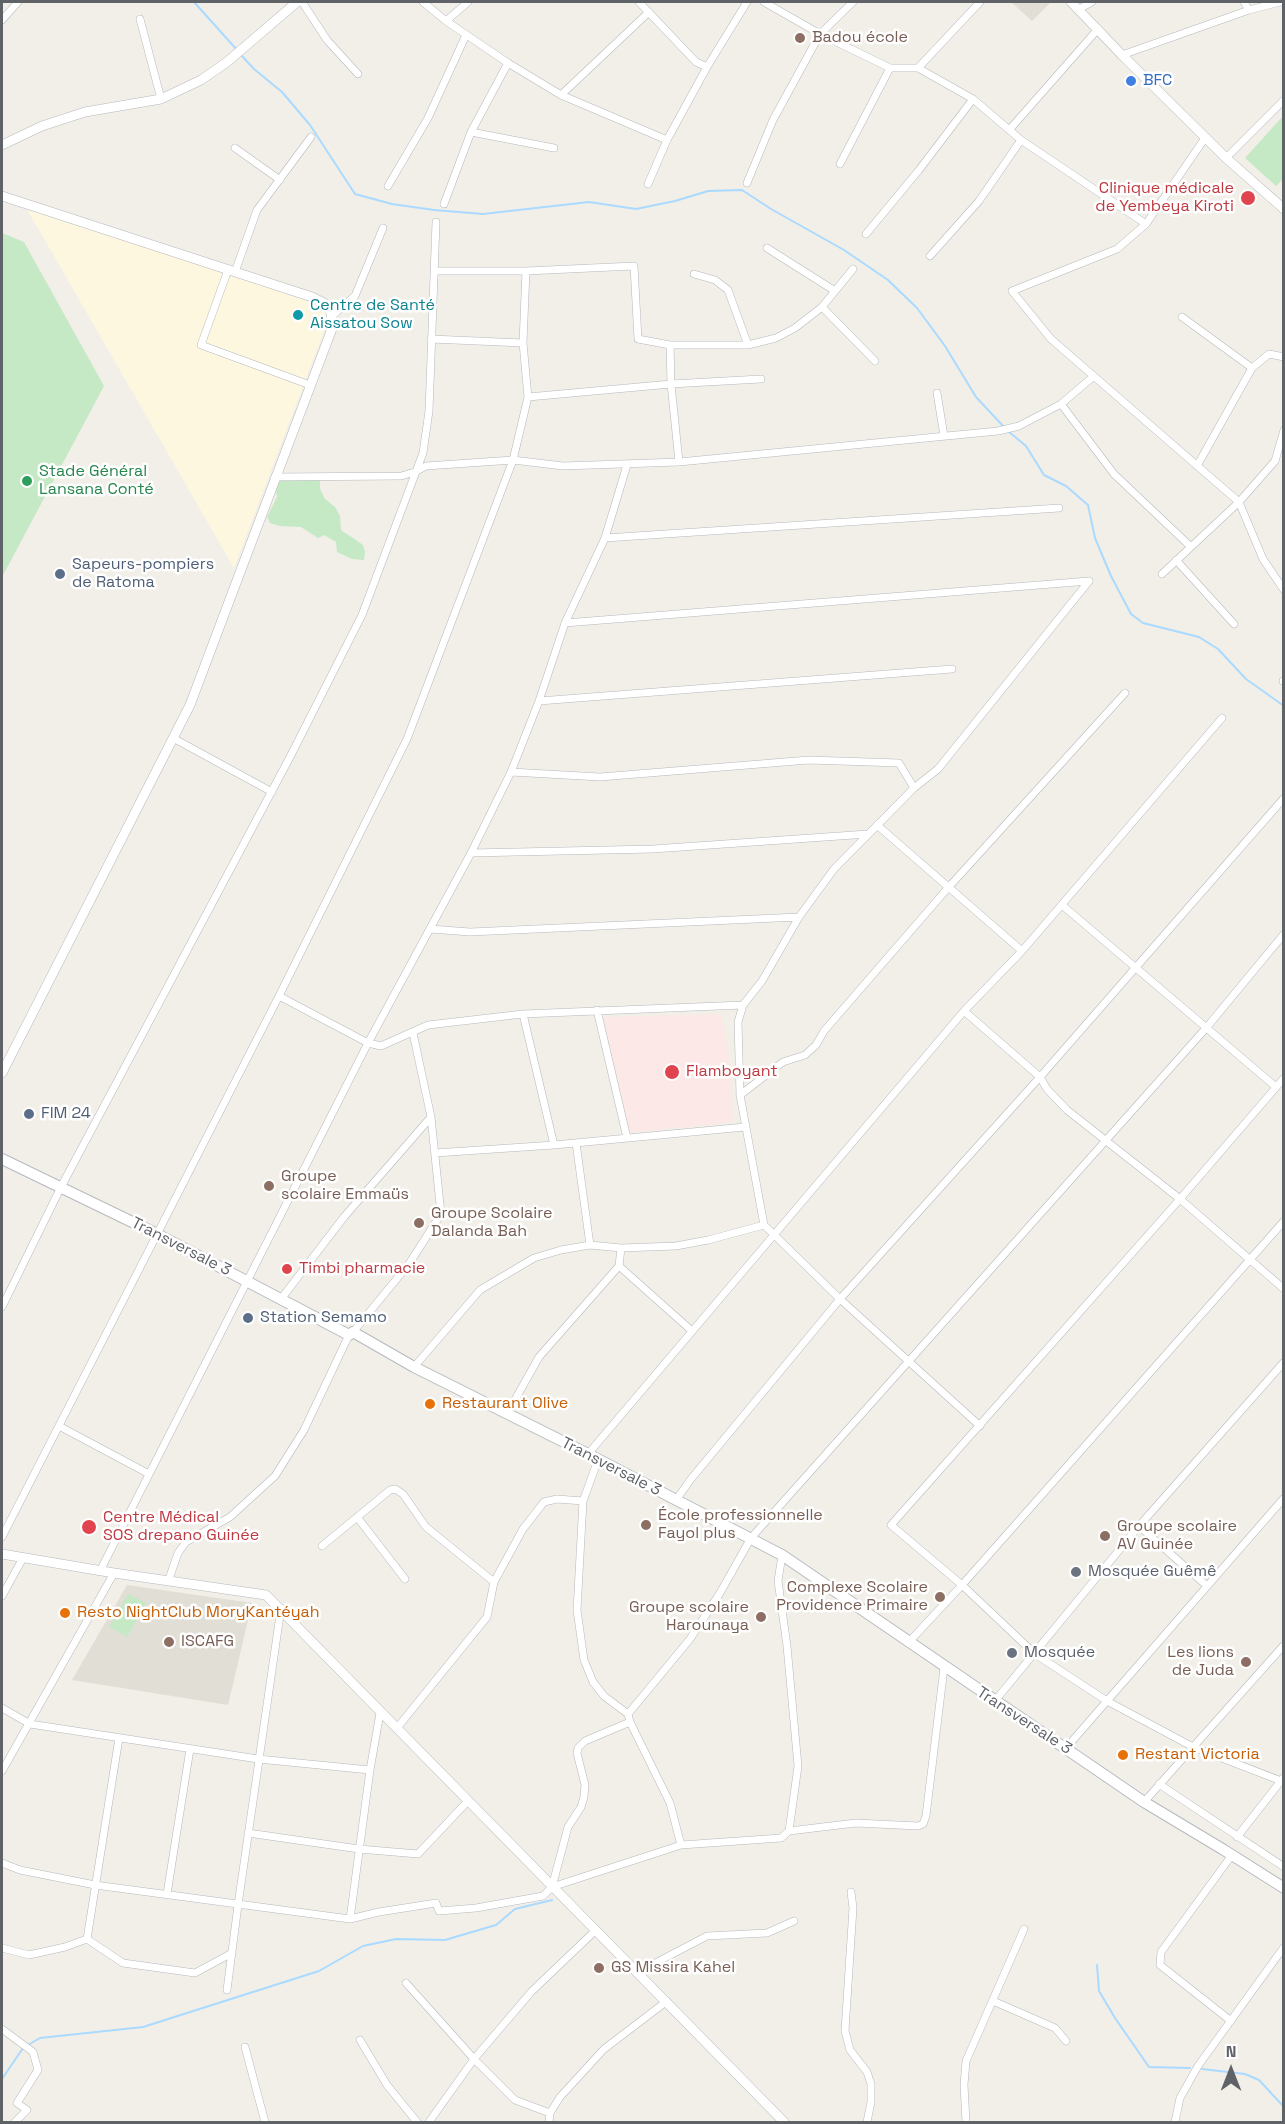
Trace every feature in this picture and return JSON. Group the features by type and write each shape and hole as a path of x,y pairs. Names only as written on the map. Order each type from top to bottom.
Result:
{"main road":[{"name":"Transversale 3","path":"2,1159 157,1234 782,1555 944,1668 1144,1802 1284,1888"}],"street":[{"path":"2,20 18,2"},
{"path":"2,145 42,126 85,112 161,99 201,80 227,62 297,2"},
{"path":"302,2 327,40 358,74"},
{"path":"423,2 466,35 561,95 667,140"},
{"path":"446,21 468,2"},
{"path":"639,2 696,62 707,67"},
{"path":"648,184 667,140 707,67 747,2"},
{"path":"764,2 820,34 890,68 918,68 973,99 1020,140 1146,224"},
{"path":"747,183 773,120 820,34 853,2"},
{"path":"918,68 981,2"},
{"path":"1071,2 1205,138 1284,209"},
{"path":"1078,9 1092,2"},
{"path":"1244,2 1249,10"},
{"path":"1122,56 1249,10 1280,2"},
{"path":"561,95 649,12"},
{"path":"140,19 161,99"},
{"path":"1010,129 1098,29"},
{"path":"388,186 428,118 466,35"},
{"path":"444,204 471,132 508,63"},
{"path":"840,164 890,68"},
{"path":"866,234 973,99"},
{"path":"1226,158 1284,100"},
{"path":"471,132 554,148"},
{"path":"310,385 201,345 257,210 311,138"},
{"path":"1205,138 1146,224 1117,249 1012,291 1052,339 1239,501 1263,559 1284,590"},
{"path":"930,256 980,201 1020,140"},
{"path":"235,148 280,180"},
{"path":"2,196 312,297 324,303 332,316 333,326 190,705 2,1073"},
{"path":"2,1307 61,1186 272,792 362,615 423,453 429,411 436,222"},
{"path":"332,316 355,296 383,228"},
{"path":"768,248 835,291"},
{"path":"434,271 526,271 634,266 638,339 670,345 748,345 776,338 795,328 822,307 853,269"},
{"path":"2,1537 279,996 407,738 513,460 528,397 523,343 526,271"},
{"path":"694,274 715,280 728,290 748,345"},
{"path":"822,307 875,361"},
{"path":"1182,317 1252,368"},
{"path":"431,339 523,343"},
{"path":"670,345 671,384 679,462"},
{"path":"1197,466 1252,368 1269,354 1284,357"},
{"path":"275,477 401,476 426,466 513,460 563,466 679,462 1009,429 1060,404 1094,376"},
{"path":"528,397 671,384 761,379"},
{"path":"937,393 944,436"},
{"path":"1060,404 1114,474 1190,546"},
{"path":"1162,574 1239,501 1281,454 1284,430"},
{"path":"100,1571 246,1280 368,1043 471,853 511,772 565,623 605,538 627,465"},
{"path":"605,538 1059,508"},
{"path":"1176,560 1234,624"},
{"path":"565,623 1089,581 938,769 914,788 834,869 799,917 762,981 743,1005 738,1022 740,1095 764,1225 840,1299 980,1426"},
{"path":"538,701 952,669"},
{"path":"740,1095 783,1062 805,1055 816,1045 824,1031 947,888 1125,693"},
{"path":"681,1845 670,1803 628,1714 604,1696 593,1682 584,1660 577,1610 583,1501 593,1457 692,1331 773,1235 964,1011 1022,951 1222,718"},
{"path":"173,738 272,792"},
{"path":"511,772 600,777 809,760 899,763 914,788"},
{"path":"676,1500 840,1299 1040,1077 1284,798"},
{"path":"877,825 1022,951"},
{"path":"471,853 653,849 868,834"},
{"path":"1062,905 1276,1087"},
{"path":"430,929 470,932 799,917"},
{"path":"628,1714 690,1639 720,1593 751,1538 1207,1027 1284,934"},
{"path":"279,996 368,1043 381,1046 428,1025 523,1014 743,1005"},
{"path":"597,1010 627,1138"},
{"path":"964,1011 1040,1077 1047,1089 1068,1110 1180,1199 1284,1289"},
{"path":"523,1014 554,1145"},
{"path":"169,1579 178,1553 186,1542 230,1517 275,1476 304,1430 351,1333 409,1264 441,1214 431,1117 413,1033"},
{"path":"1237,1837 1282,1780 1193,1747 1107,1701 1035,1654 962,1585 891,1525 1284,1078"},
{"path":"280,1299 344,1217 431,1117"},
{"path":"435,1153 554,1145 745,1127"},
{"path":"576,1143 590,1245"},
{"path":"908,1643 1284,1221"},
{"path":"414,1368 480,1290 534,1258 590,1245 621,1248 676,1246 764,1225"},
{"path":"507,1414 539,1357 620,1266 621,1248"},
{"path":"620,1266 692,1331"},
{"path":"994,1702 1139,1526 1284,1362"},
{"path":"59,1426 149,1474"},
{"path":"322,1546 390,1490 399,1491 426,1527 494,1582"},
{"path":"1066,1748 1284,1498"},
{"path":"397,1728 487,1617 494,1582 523,1529 544,1502 557,1499 583,1501"},
{"path":"357,1517 405,1579"},
{"path":"1139,1526 1207,1586"},
{"path":"2,1554 100,1571 266,1594 467,1802 667,2001 779,2121"},
{"path":"782,1555 778,1581 787,1646 798,1766 789,1832"},
{"path":"2,1596 23,1558"},
{"path":"2,1771 114,1573"},
{"path":"227,1990 280,1608"},
{"path":"1144,1802 1284,1645"},
{"path":"2,1863 20,1870 95,1885 350,1920 379,1912 436,1903 439,1911 476,1908 543,1896 552,1887 681,1845 781,1838 789,1832 856,1823 918,1826 923,1824 926,1816 944,1668"},
{"path":"2,1708 30,1724 258,1759 370,1770"},
{"path":"350,1920 380,1713"},
{"path":"552,1887 568,1827 581,1807 584,1797 585,1785 578,1748 585,1740 630,1722"},
{"path":"87,1939 119,1738"},
{"path":"167,1894 190,1749"},
{"path":"1159,1784 1284,1867"},
{"path":"248,1833 359,1849 418,1854 467,1802"},
{"path":"1231,2021 1160,1965 1161,1952 1232,1855"},
{"path":"850,1892 853,1908 845,2031 850,2050 867,2073 871,2084 871,2102 867,2122"},
{"path":"638,1972 707,1936 767,1933 794,1921"},
{"path":"966,2122 964,2085 966,2061 1024,1929"},
{"path":"429,2122 474,2059 532,1991 596,1930"},
{"path":"2,1948 29,1955 65,1947 87,1939"},
{"path":"87,1939 123,1963 195,1973 232,1953"},
{"path":"1175,2122 1180,2098 1198,2066 1284,1947"},
{"path":"406,1983 474,2059 515,2100 550,2113"},
{"path":"549,2122 550,2113 560,2097 604,2049 667,2001"},
{"path":"993,2001 1055,2028 1066,2041"},
{"path":"2,2029 33,2052 38,2070 17,2103 27,2110 15,2122"},
{"path":"360,2040 387,2085 417,2122"},
{"path":"245,2047 265,2122"}],"shaded area":[{"path":"1011,2 1051,2 1032,21"},
{"path":"31,208 319,305 327,315 325,328 234,568 28,211"},
{"name":"Flamboyant","path":"721,1014 731,1068 733,1122 628,1133 604,1017"},
{"name":"ISCAFG","path":"127,1585 252,1603 228,1705 72,1680"}],"green space":[{"path":"1283,116 1283,179 1276,186 1245,158"},
{"name":"Stade Général Lansana Conté","path":"2,233 24,242 104,386 2,577"},
{"path":"299,473 320,477 320,489 325,499 335,507 340,516 341,530 363,545 364,560 352,559 337,552 336,542 324,535 318,538 301,527 270,523 267,517 277,497 275,487 285,475"},
{"path":"128,1594 146,1603 127,1637 109,1627"}],"waterway":[{"path":"194,2 238,51"},
{"path":"241,55 282,92 310,125 355,194 392,204 483,214 589,202 636,209 708,191 742,190 844,250 888,280 917,308 945,346 976,397 1004,427"},
{"path":"1008,431 1026,446 1044,475 1066,486 1088,505 1095,538 1111,576 1131,614 1143,623 1199,637 1218,649 1246,679 1284,706"},
{"path":"28,2045 40,2038 143,2027 319,1971 363,1946 396,1939 445,1940 496,1925 515,1909 552,1900"},
{"path":"1097,1965 1099,1991 1149,2067 1190,2068"},
{"path":"2,2079 23,2048"},
{"path":"1202,2069 1245,2074 1259,2080 1284,2107"}],"place":[{"name":"Badou école","path":"800,38"},
{"name":"BFC","path":"1131,81"},
{"name":"Clinique médicale de Yembeya Kiroti","path":"1248,198"},
{"name":"Centre de Santé Aissatou Sow","path":"298,315"},
{"name":"Stade Général Lansana Conté","path":"27,481"},
{"name":"Sapeurs-pompiers de Ratoma","path":"60,574"},
{"name":"Flamboyant","path":"672,1072"},
{"name":"FIM 24","path":"29,1114"},
{"name":"Groupe scolaire Emmaüs","path":"269,1186"},
{"name":"Groupe Scolaire Dalanda Bah","path":"419,1223"},
{"name":"Timbi pharmacie","path":"287,1269"},
{"name":"Station Semamo","path":"248,1318"},
{"name":"Restaurant Olive","path":"430,1404"},
{"name":"École professionnelle Fayol plus","path":"646,1525"},
{"name":"Centre Médical SOS drepano Guinée","path":"89,1527"},
{"name":"Groupe scolaire AV Guinée","path":"1105,1536"},
{"name":"Mosquée Guêmê","path":"1076,1572"},
{"name":"Complexe Scolaire Providence Primaire","path":"940,1597"},
{"name":"Resto NightClub MoryKantéyah","path":"65,1613"},
{"name":"Groupe scolaire Harounaya","path":"761,1617"},
{"name":"ISCAFG","path":"169,1642"},
{"name":"Mosquée","path":"1012,1653"},
{"name":"Les lions de Juda","path":"1246,1662"},
{"name":"Restant Victoria","path":"1123,1755"},
{"name":"GS Missira Kahel","path":"599,1968"}]}
